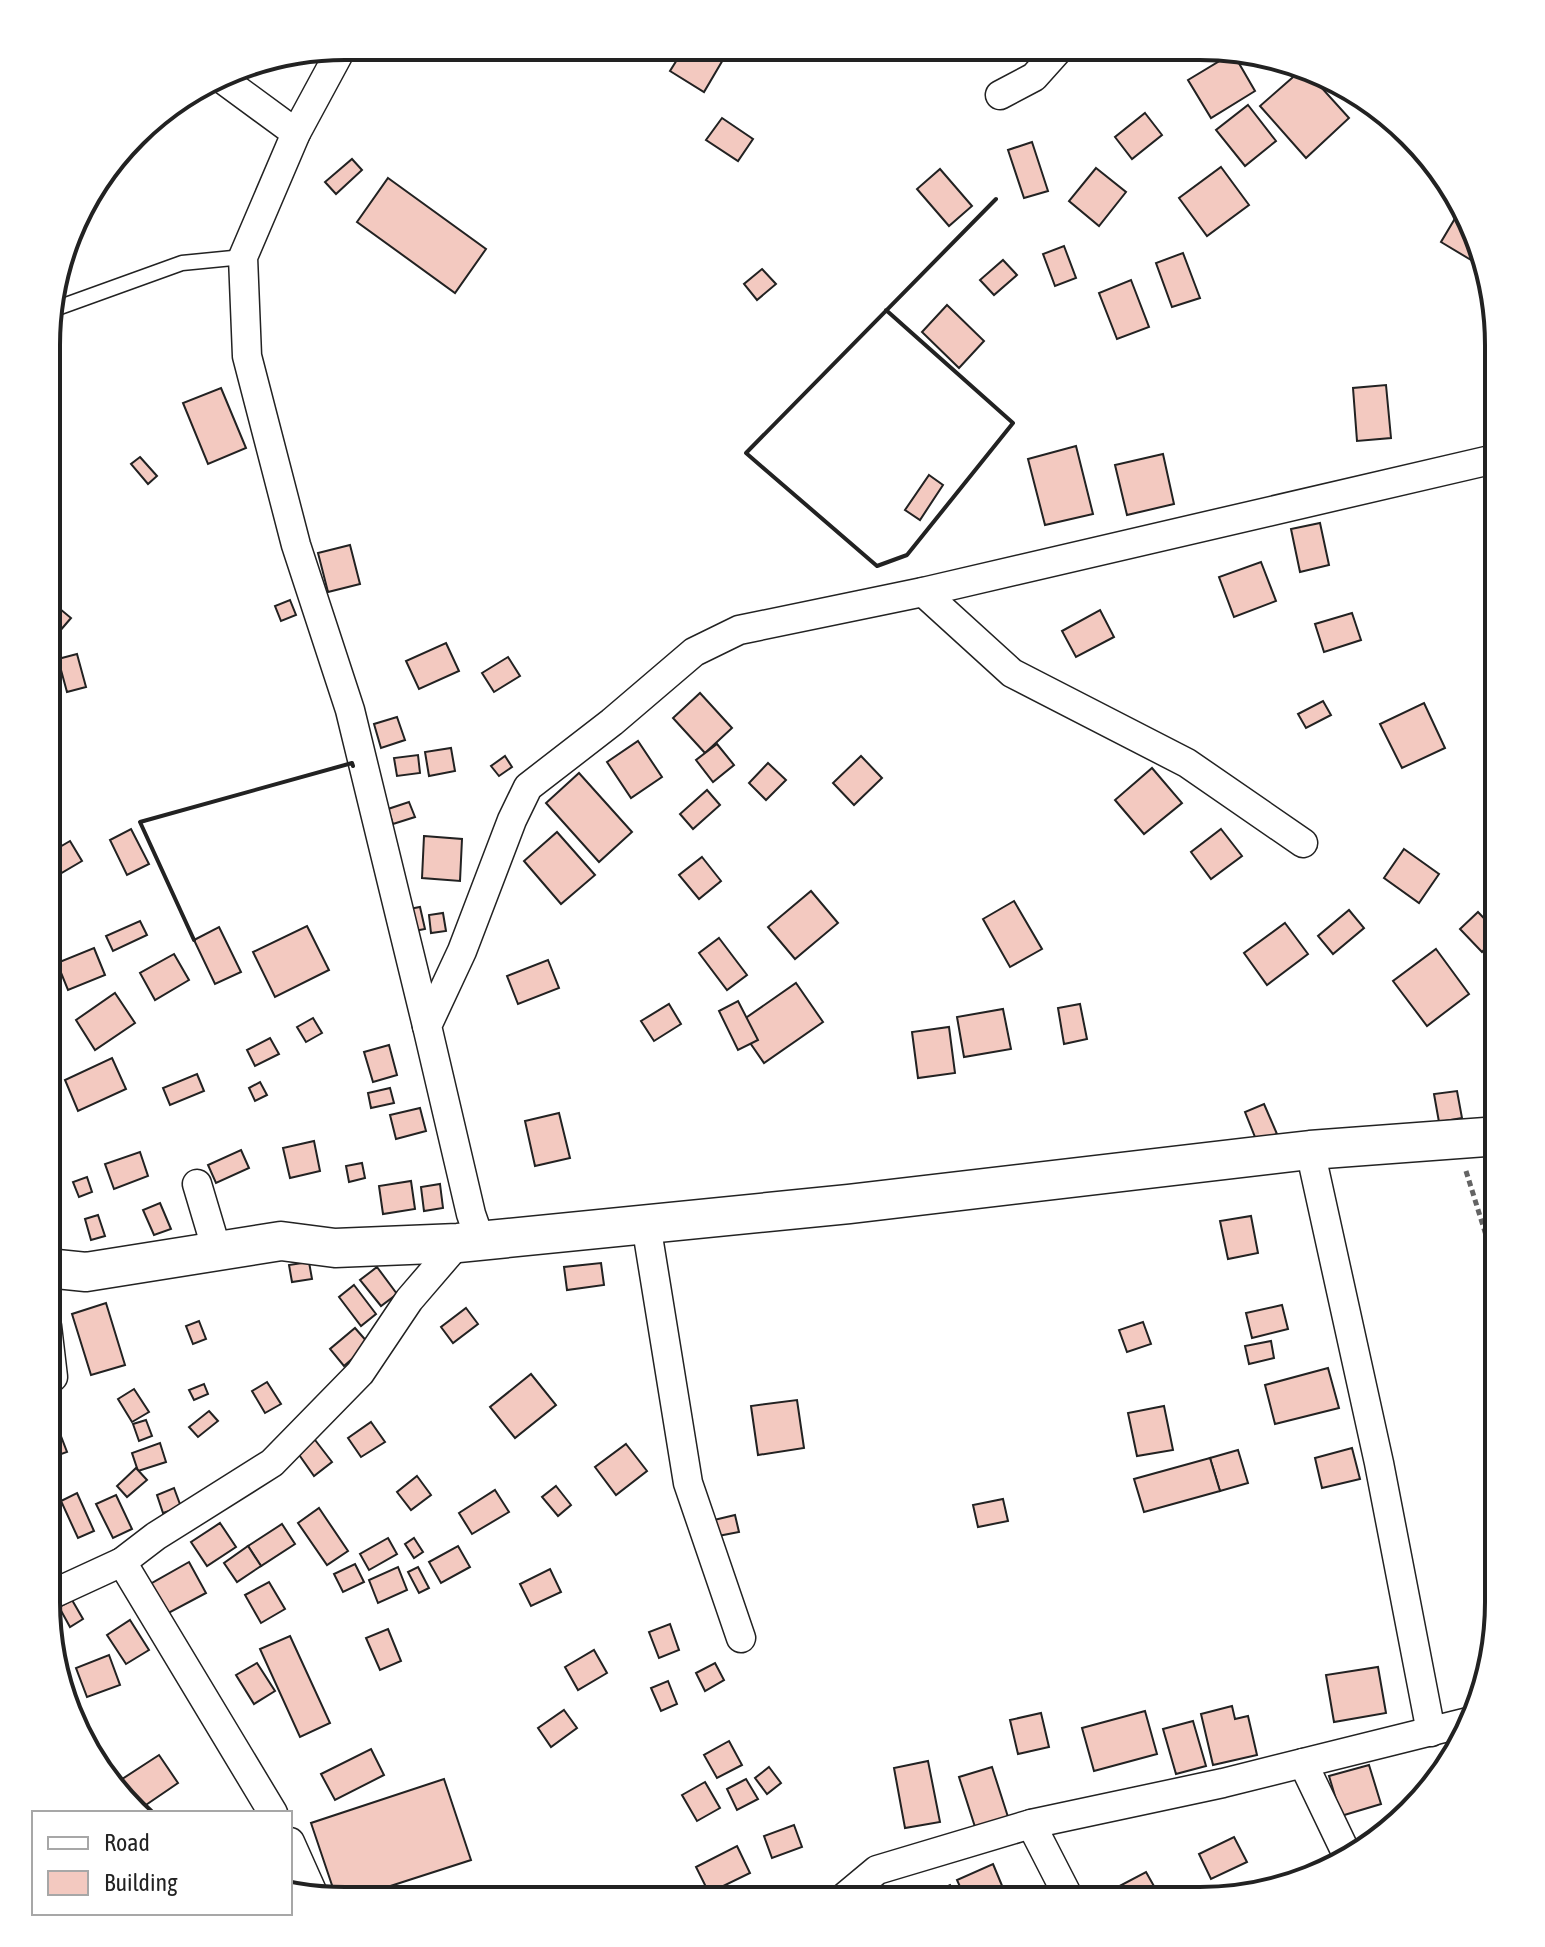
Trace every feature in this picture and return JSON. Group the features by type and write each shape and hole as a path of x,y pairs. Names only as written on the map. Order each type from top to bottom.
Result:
{"street":[{"path":"1000,95 1034,77 1049,60"},
{"path":"60,1591 122,1562 156,1536 272,1463 360,1373 409,1300 469,1242 471,1214 350,710 296,545 247,356 243,257 296,133 335,61"},
{"path":"230,85 296,133"},
{"path":"427,1026 462,951 512,820 528,787 612,722 694,652 739,630 923,592 1485,461"},
{"path":"923,592 1012,673 1187,763 1303,843"},
{"path":"60,1269 86,1272 281,1241 335,1248 469,1242 849,1204 1310,1150 1485,1137"},
{"path":"1310,1150 1379,1463 1431,1732"},
{"path":"197,1184 217,1251"},
{"path":"646,1224 688,1483 741,1638"},
{"path":"122,1562 272,1811"},
{"path":"857,1886 877,1870 1031,1824 1457,1725"},
{"path":"1303,1763 1344,1848"},
{"path":"1031,1824 1063,1886"},
{"path":"292,1846 309,1885"}],"lane":[{"path":"62,306 182,263 243,257"}],"path":[{"path":"1457,1139 1485,1231"}],"building":[{"path":"677,61 723,61 704,92 670,71"},
{"path":"1220,61 1238,62 1255,91 1211,118 1188,80"},
{"path":"1294,76 1321,87 1349,118 1306,158 1260,106"},
{"path":"1248,105 1276,141 1245,166 1216,130"},
{"path":"1145,113 1162,135 1132,159 1115,137"},
{"path":"722,118 753,139 738,161 706,140"},
{"path":"1032,142 1048,191 1024,198 1008,150"},
{"path":"352,159 362,170 336,194 325,182"},
{"path":"1221,167 1249,205 1207,236 1179,198"},
{"path":"1096,168 1126,192 1099,226 1069,201"},
{"path":"940,169 972,206 949,226 917,189"},
{"path":"388,178 486,249 455,293 357,222"},
{"path":"1455,218 1472,259 1471,260 1441,242"},
{"path":"1064,246 1076,278 1055,286 1043,254"},
{"path":"1183,253 1200,298 1172,307 1156,263"},
{"path":"1003,260 1017,275 994,295 980,280"},
{"path":"762,269 776,284 757,300 744,284"},
{"path":"1131,280 1149,327 1117,339 1099,293"},
{"path":"947,305 984,341 959,368 922,332"},
{"path":"1386,385 1391,438 1357,441 1353,388"},
{"path":"221,388 246,448 208,464 183,403"},
{"path":"1076,446 1093,514 1045,525 1028,459"},
{"path":"1163,454 1174,504 1127,515 1115,465"},
{"path":"140,457 157,476 148,484 131,464"},
{"path":"929,475 943,485 920,520 905,510"},
{"path":"1320,523 1329,565 1300,572 1291,529"},
{"path":"350,545 360,584 328,592 318,553"},
{"path":"1261,562 1276,601 1234,617 1219,577"},
{"path":"290,600 296,615 281,621 275,606"},
{"path":"60,609 71,618 60,631"},
{"path":"1100,610 1114,637 1076,657 1062,631"},
{"path":"1352,613 1361,640 1324,652 1315,624"},
{"path":"446,643 459,671 419,689 406,661"},
{"path":"77,654 86,687 67,692 60,658"},
{"path":"508,657 520,676 494,692 482,673"},
{"path":"700,693 732,728 705,753 673,718"},
{"path":"1323,701 1331,715 1306,728 1298,714"},
{"path":"1424,703 1445,748 1402,768 1380,724"},
{"path":"397,717 405,740 381,748 374,724"},
{"path":"638,741 662,777 631,798 607,762"},
{"path":"717,744 734,765 713,782 696,760"},
{"path":"451,748 455,771 429,776 425,752"},
{"path":"418,755 420,773 397,776 394,758"},
{"path":"505,756 512,767 499,776 491,766"},
{"path":"861,756 882,778 854,805 833,783"},
{"path":"768,763 786,780 766,800 749,783"},
{"path":"1152,768 1182,803 1144,834 1115,800"},
{"path":"579,773 632,832 599,862 546,803"},
{"path":"707,790 720,805 693,829 680,814"},
{"path":"409,802 415,817 393,824 388,809"},
{"path":"131,829 149,864 127,875 110,840"},
{"path":"1221,829 1242,856 1211,879 1191,852"},
{"path":"557,832 595,875 561,904 524,861"},
{"path":"424,836 462,839 460,881 422,878"},
{"path":"70,841 82,861 60,874 60,847"},
{"path":"1404,849 1439,874 1419,903 1384,878"},
{"path":"702,857 721,881 699,899 679,875"},
{"path":"811,891 838,923 795,959 768,927"},
{"path":"1014,901 1042,949 1010,967 983,919"},
{"path":"420,907 425,929 414,931 409,909"},
{"path":"1349,910 1364,928 1333,954 1318,936"},
{"path":"1478,912 1485,919 1485,949 1482,952 1460,929"},
{"path":"443,913 446,931 431,933 429,915"},
{"path":"140,921 147,935 113,951 106,936"},
{"path":"1285,923 1308,954 1267,985 1244,953"},
{"path":"307,926 329,970 275,997 253,952"},
{"path":"219,927 241,972 215,984 194,940"},
{"path":"719,938 747,975 727,990 699,953"},
{"path":"94,948 105,975 68,990 60,962"},
{"path":"1436,949 1469,994 1427,1026 1393,981"},
{"path":"174,954 189,980 155,1000 140,973"},
{"path":"548,960 559,988 518,1004 507,976"},
{"path":"796,983 823,1022 764,1063 737,1024"},
{"path":"115,993 135,1023 95,1050 76,1020"},
{"path":"738,1001 758,1040 738,1050 719,1011"},
{"path":"669,1004 681,1024 654,1041 641,1021"},
{"path":"1080,1004 1087,1039 1064,1044 1058,1008"},
{"path":"1003,1009 1011,1049 964,1057 957,1017"},
{"path":"313,1018 322,1033 306,1042 297,1027"},
{"path":"949,1027 955,1073 918,1078 912,1032"},
{"path":"270,1038 279,1054 255,1066 247,1050"},
{"path":"389,1045 397,1075 373,1082 364,1052"},
{"path":"112,1058 126,1089 78,1111 65,1080"},
{"path":"197,1074 204,1091 170,1105 163,1088"},
{"path":"260,1082 267,1095 255,1101 249,1088"},
{"path":"390,1088 394,1103 371,1108 368,1093"},
{"path":"1457,1091 1462,1118 1439,1122 1434,1094"},
{"path":"1264,1104 1277,1134 1257,1142 1245,1112"},
{"path":"420,1108 426,1131 396,1139 390,1115"},
{"path":"559,1113 570,1158 535,1166 525,1121"},
{"path":"314,1141 320,1171 290,1178 283,1148"},
{"path":"241,1150 249,1168 216,1183 208,1165"},
{"path":"140,1152 148,1176 114,1189 105,1164"},
{"path":"362,1163 365,1178 349,1182 346,1166"},
{"path":"87,1177 92,1192 79,1197 73,1182"},
{"path":"411,1181 415,1209 383,1214 379,1186"},
{"path":"440,1184 443,1208 424,1211 421,1187"},
{"path":"160,1203 171,1229 154,1235 143,1210"},
{"path":"98,1215 105,1236 91,1240 85,1219"},
{"path":"1251,1216 1258,1253 1228,1259 1220,1221"},
{"path":"309,1262 312,1279 292,1282 289,1265"},
{"path":"601,1263 604,1285 567,1290 564,1267"},
{"path":"377,1267 397,1294 381,1306 360,1280"},
{"path":"354,1285 376,1314 361,1326 339,1297"},
{"path":"106,1303 125,1365 91,1375 72,1314"},
{"path":"1282,1305 1288,1329 1252,1338 1246,1313"},
{"path":"466,1308 478,1324 453,1343 441,1327"},
{"path":"199,1321 206,1339 193,1344 186,1326"},
{"path":"1143,1322 1151,1344 1127,1352 1119,1330"},
{"path":"355,1328 369,1344 344,1366 330,1349"},
{"path":"1271,1341 1274,1358 1249,1364 1245,1346"},
{"path":"1328,1368 1339,1408 1275,1424 1265,1385"},
{"path":"531,1374 556,1405 515,1438 490,1407"},
{"path":"267,1382 281,1404 265,1413 252,1391"},
{"path":"204,1384 208,1394 194,1400 189,1390"},
{"path":"134,1389 149,1412 132,1422 118,1399"},
{"path":"797,1400 804,1448 758,1455 751,1406"},
{"path":"1164,1406 1173,1450 1137,1456 1128,1413"},
{"path":"209,1411 218,1421 198,1437 189,1427"},
{"path":"146,1420 152,1436 139,1441 133,1424"},
{"path":"371,1422 385,1442 361,1457 348,1438"},
{"path":"60,1434 67,1452 60,1454"},
{"path":"312,1436 332,1462 314,1476 295,1449"},
{"path":"160,1443 166,1462 138,1471 132,1453"},
{"path":"626,1444 647,1471 616,1495 595,1467"},
{"path":"1352,1448 1360,1479 1322,1488 1315,1458"},
{"path":"1238,1450 1248,1483 1220,1491 1210,1458"},
{"path":"1210,1458 1220,1491 1144,1512 1134,1479"},
{"path":"136,1468 147,1480 127,1497 117,1486"},
{"path":"417,1476 431,1495 411,1510 397,1492"},
{"path":"556,1486 571,1505 558,1516 542,1497"},
{"path":"174,1488 181,1507 163,1513 157,1495"},
{"path":"495,1490 509,1512 472,1534 459,1513"},
{"path":"77,1493 94,1531 78,1538 61,1501"},
{"path":"116,1495 132,1529 113,1538 96,1504"},
{"path":"1003,1499 1008,1521 978,1527 973,1505"},
{"path":"319,1508 348,1551 327,1565 298,1523"},
{"path":"735,1515 739,1532 718,1536 714,1520"},
{"path":"220,1523 236,1547 207,1566 191,1542"},
{"path":"282,1524 295,1544 261,1566 248,1546"},
{"path":"388,1538 397,1554 369,1570 360,1554"},
{"path":"414,1538 423,1552 414,1558 405,1544"},
{"path":"248,1546 261,1566 237,1582 224,1563"},
{"path":"458,1546 470,1567 441,1583 429,1562"},
{"path":"189,1562 206,1593 161,1617 145,1587"},
{"path":"355,1564 364,1582 343,1592 334,1574"},
{"path":"398,1567 407,1590 378,1603 369,1580"},
{"path":"418,1567 429,1588 419,1593 408,1572"},
{"path":"550,1569 561,1592 531,1606 520,1584"},
{"path":"269,1582 285,1609 261,1623 245,1595"},
{"path":"72,1600 83,1619 70,1627 60,1606"},
{"path":"130,1620 149,1650 126,1664 107,1635"},
{"path":"670,1624 679,1650 659,1658 649,1632"},
{"path":"388,1629 401,1661 380,1670 366,1638"},
{"path":"290,1636 330,1723 300,1737 260,1649"},
{"path":"594,1650 607,1673 578,1690 565,1667"},
{"path":"109,1655 120,1685 87,1697 76,1668"},
{"path":"257,1663 275,1691 254,1704 236,1675"},
{"path":"715,1663 724,1680 705,1691 696,1673"},
{"path":"1378,1667 1386,1713 1334,1722 1326,1675"},
{"path":"668,1681 677,1704 661,1711 651,1688"},
{"path":"1232,1706 1235,1719 1248,1716 1257,1755 1213,1765 1201,1714"},
{"path":"564,1710 577,1728 551,1747 538,1728"},
{"path":"1145,1711 1157,1754 1094,1771 1082,1728"},
{"path":"1041,1713 1049,1747 1018,1754 1010,1720"},
{"path":"1193,1721 1206,1766 1176,1774 1163,1729"},
{"path":"729,1741 742,1765 717,1778 704,1755"},
{"path":"371,1749 384,1775 335,1800 321,1774"},
{"path":"159,1755 178,1783 145,1806 122,1779"},
{"path":"928,1761 940,1822 905,1828 894,1768"},
{"path":"1369,1765 1381,1804 1341,1816 1329,1776"},
{"path":"769,1767 781,1783 767,1794 755,1778"},
{"path":"992,1767 1009,1820 976,1830 959,1777"},
{"path":"444,1779 471,1860 387,1887 332,1886 311,1823"},
{"path":"746,1779 758,1799 737,1810 727,1789"},
{"path":"705,1782 720,1808 697,1821 682,1795"},
{"path":"794,1825 802,1847 772,1858 764,1836"},
{"path":"1234,1837 1247,1862 1211,1879 1199,1854"},
{"path":"737,1846 750,1873 722,1887 706,1887 696,1867"},
{"path":"993,1864 1002,1886 960,1886 957,1880"},
{"path":"1146,1872 1154,1886 1119,1886"}],"wall":[{"path":"886,310 1013,423 907,555 877,566 746,453 996,199"},
{"path":"194,940 140,822 352,763 353,766"}]}
